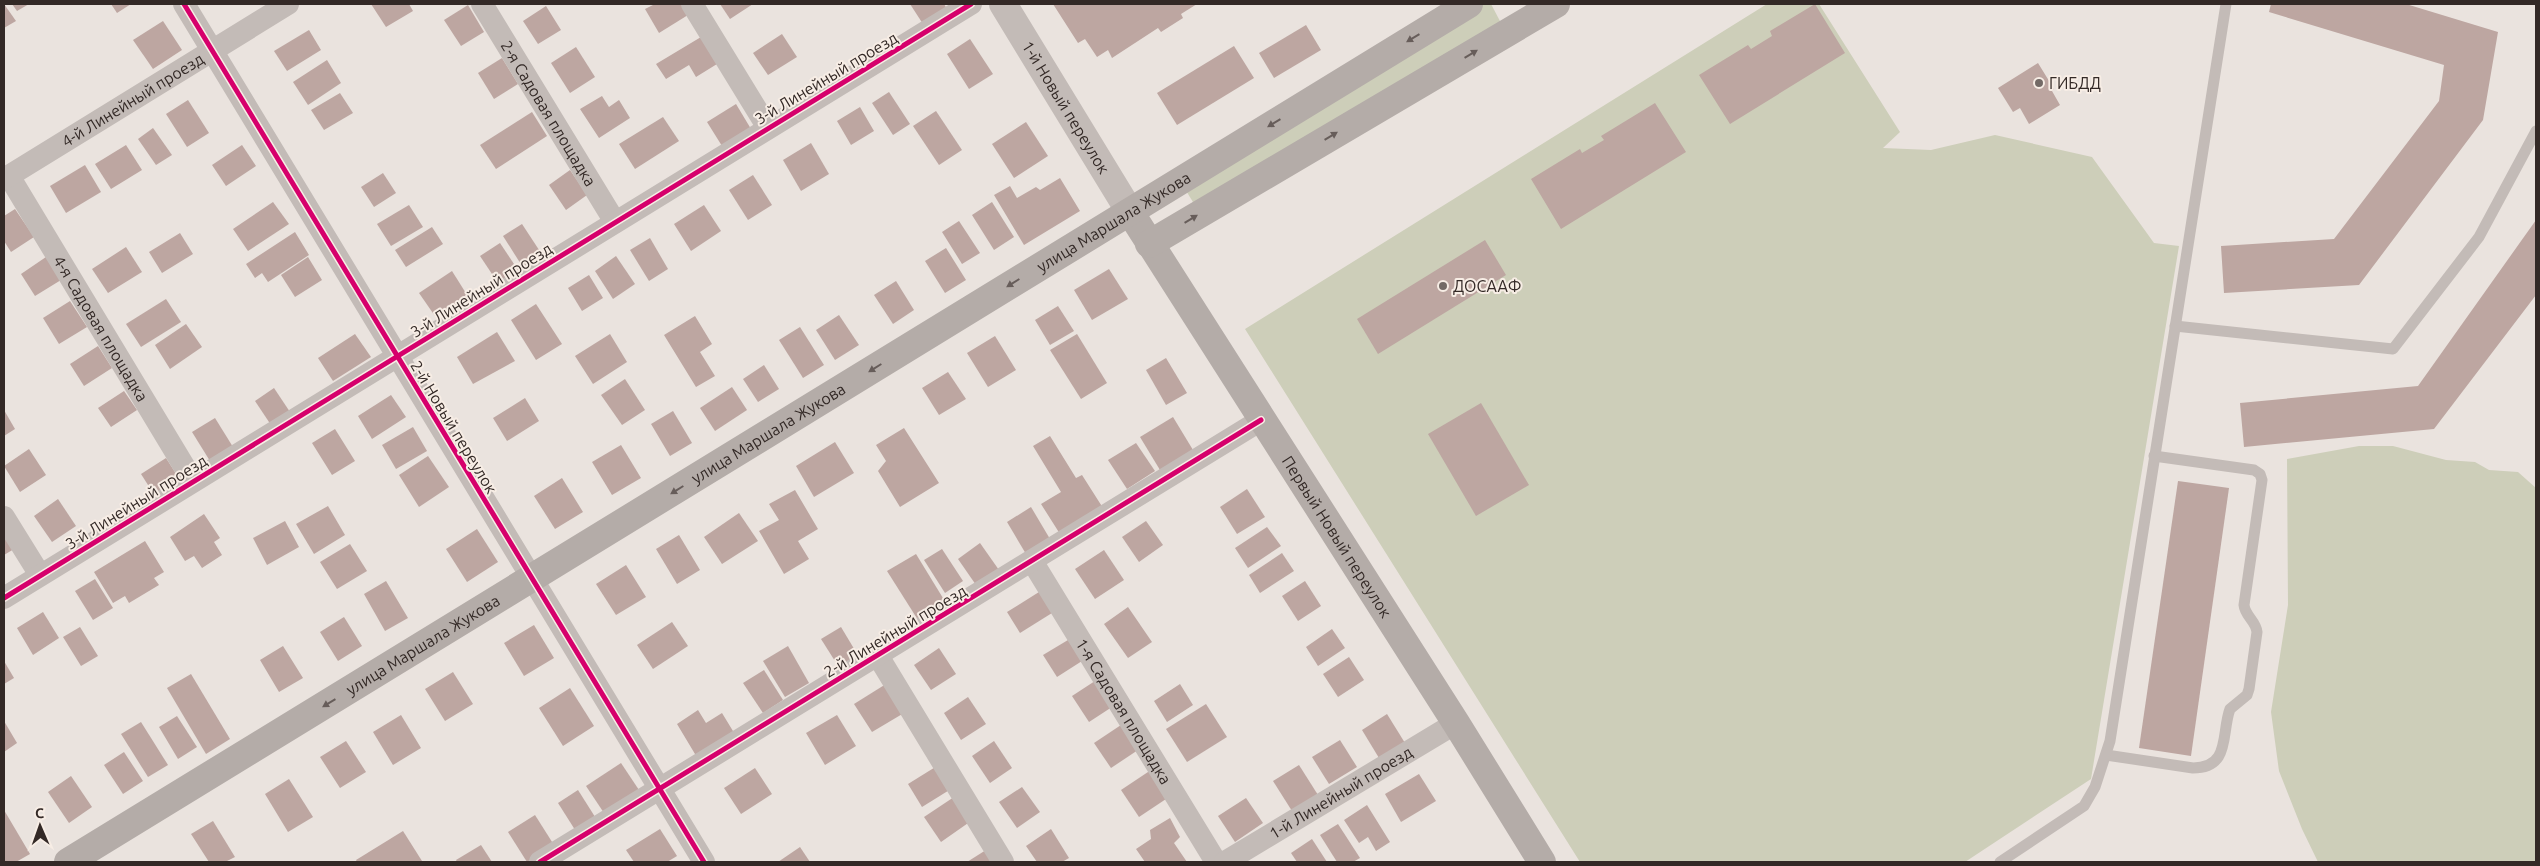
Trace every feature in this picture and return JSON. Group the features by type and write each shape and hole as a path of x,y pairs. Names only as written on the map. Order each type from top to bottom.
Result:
{"main road":[{"name":"улица Маршала Жукова","path":"68,862 1470,4"},
{"path":"1150,244 1521,13 1556,4"},
{"name":"Первый Новый переулок","path":"1130,212 1456,723 1542,862"}],"street":[{"name":"2-й Новый переулок","path":"184,4 704,862"},
{"name":"4-й Линейный проезд","path":"6,177 288,4"},
{"name":"2-я Cадовая площадка","path":"482,4 615,222"},
{"path":"692,4 768,128"},
{"name":"3-й Линейный проезд","path":"4,598 971,4"},
{"name":"1-й Новый переулок","path":"1004,4 1130,212"},
{"name":"4-я Садовая площадка","path":"6,177 193,481"},
{"name":"2-й Линейный проезд","path":"540,862 1261,420"},
{"path":"4,517 40,575"},
{"name":"1-я Садовая площадка","path":"1032,561 1216,862"},
{"path":"878,656 1003,862"},
{"name":"1-й Линейный проезд","path":"1225,862 1456,723"}],"lane":[{"path":"2000,862 2084,806 2095,787 2106,755 2226,4"},
{"path":"2175,326 2393,349 2479,236 2536,131"},
{"path":"2106,755 2193,768 2207,766 2219,756 2223,748 2230,709 2247,695 2249,689 2257,632 2256,626 2244,610 2244,604 2262,480 2260,474 2254,470 2154,456"}],"green space":[{"path":"1484,4 1491,4 1501,23 1196,207 1185,189"},
{"path":"1767,4 1819,4 1900,132 1883,148 1931,150 1995,135 2092,157 2154,243 2179,246 2091,779 1965,862 1580,862 1245,329"},
{"path":"2359,446 2393,446 2446,460 2475,462 2489,470 2518,472 2536,488 2536,862 2318,862 2302,829 2279,771 2271,712 2288,605 2287,459"}],"building":[{"path":"4,4 16,21 4,28"},
{"path":"12,4 29,4 17,11"},
{"path":"111,4 131,4 117,13"},
{"path":"371,4 409,4 413,11 386,27"},
{"path":"655,4 681,4 688,15 659,33 645,9"},
{"path":"720,4 753,4 730,19"},
{"path":"910,4 944,4 947,9 923,24"},
{"path":"1053,4 1197,4 1181,14 1183,18 1161,32 1158,28 1112,58 1108,50 1097,57 1085,39 1078,43"},
{"path":"1815,4 1845,53 1730,124 1699,75 1748,45 1751,49 1772,36 1770,31"},
{"path":"2271,4 2406,4 2498,32 2483,120 2359,285 2224,293 2221,246 2334,239 2439,101 2444,65 2269,12"},
{"path":"468,5 484,32 461,46 444,20"},
{"path":"546,6 561,30 538,44 523,21"},
{"path":"163,21 182,50 153,69 133,40"},
{"path":"1306,25 1321,50 1274,78 1259,53"},
{"path":"309,30 321,50 287,71 274,51"},
{"path":"782,34 797,57 768,75 753,53"},
{"path":"701,37 717,64 696,77 689,65 666,79 656,64"},
{"path":"970,39 993,74 969,89 947,54"},
{"path":"1234,46 1254,78 1177,125 1157,93"},
{"path":"576,47 595,77 570,93 551,63"},
{"path":"502,58 518,84 494,99 478,73"},
{"path":"327,60 341,83 308,105 293,82"},
{"path":"2038,63 2054,89 2052,91 2060,105 2029,124 2020,108 2013,112 1998,88"},
{"path":"889,92 910,124 893,135 872,103"},
{"path":"340,93 353,113 324,130 311,110"},
{"path":"602,96 609,107 619,100 630,118 599,138 580,109"},
{"path":"188,100 209,133 187,147 166,114"},
{"path":"1655,103 1686,152 1561,229 1531,179 1580,149 1582,153 1604,140 1601,136"},
{"path":"736,104 751,129 722,146 707,122"},
{"path":"860,107 874,131 851,145 837,121"},
{"path":"936,111 962,150 939,165 913,126"},
{"path":"532,112 547,136 496,169 480,145"},
{"path":"663,117 679,141 635,169 619,144"},
{"path":"1026,122 1048,156 1014,178 992,144"},
{"path":"153,128 172,155 156,165 138,139"},
{"path":"811,143 829,174 801,191 783,160"},
{"path":"126,145 142,170 111,189 95,164"},
{"path":"242,145 256,166 226,186 212,165"},
{"path":"85,165 101,192 66,213 50,186"},
{"path":"570,170 587,195 566,210 549,185"},
{"path":"383,173 396,193 374,207 361,187"},
{"path":"753,175 772,205 748,220 729,190"},
{"path":"1060,178 1080,211 1024,245 994,195 1010,186 1017,198 1036,187 1040,190"},
{"path":"273,202 289,224 248,251 233,229"},
{"path":"992,202 1014,237 994,250 972,215"},
{"path":"409,205 423,227 391,246 377,224"},
{"path":"704,205 721,231 691,251 674,224"},
{"path":"15,209 34,237 11,252 4,241 4,216"},
{"path":"2536,220 2536,295 2434,429 2244,447 2240,403 2418,386"},
{"path":"959,221 980,253 962,264 942,232"},
{"path":"522,224 543,256 524,269 503,236"},
{"path":"432,227 443,244 406,267 395,250"},
{"path":"295,232 309,255 268,282 262,273 255,278 246,264"},
{"path":"180,233 193,254 162,273 149,252"},
{"path":"650,238 668,269 649,281 630,250"},
{"path":"1485,240 1506,275 1378,354 1357,319"},
{"path":"500,243 518,270 498,283 480,256"},
{"path":"126,247 142,272 108,293 92,269"},
{"path":"946,248 966,280 945,293 925,261"},
{"path":"616,256 635,284 613,299 595,271"},
{"path":"46,257 61,280 35,296 21,274"},
{"path":"308,257 322,280 295,297 281,275"},
{"path":"1109,269 1128,299 1092,320 1074,290"},
{"path":"452,271 469,298 437,319 419,293"},
{"path":"589,275 603,298 582,311 568,288"},
{"path":"896,281 914,310 893,324 874,295"},
{"path":"166,299 181,322 141,347 126,324"},
{"path":"70,301 87,327 59,344 43,318"},
{"path":"536,304 562,344 536,360 511,320"},
{"path":"1058,306 1074,331 1050,345 1035,320"},
{"path":"839,315 859,345 835,360 816,330"},
{"path":"695,316 712,344 700,352 715,376 696,387 664,335"},
{"path":"186,324 202,347 170,369 155,345"},
{"path":"800,327 824,365 803,378 779,340"},
{"path":"497,332 515,361 473,384 457,357"},
{"path":"355,334 371,357 333,381 318,358"},
{"path":"610,334 627,362 593,384 575,356"},
{"path":"1077,334 1107,383 1081,399 1050,350"},
{"path":"995,336 1016,370 988,387 967,353"},
{"path":"98,346 112,368 84,386 70,364"},
{"path":"1166,358 1187,393 1166,405 1146,370"},
{"path":"764,365 779,389 758,402 743,379"},
{"path":"948,372 966,399 939,415 922,388"},
{"path":"625,379 645,410 622,425 601,395"},
{"path":"732,387 747,410 715,431 700,408"},
{"path":"274,388 290,412 271,425 255,401"},
{"path":"124,391 137,410 111,427 98,408"},
{"path":"391,395 406,417 372,439 358,416"},
{"path":"525,398 539,421 507,441 493,418"},
{"path":"1481,403 1529,485 1476,516 1428,434"},
{"path":"4,410 15,429 4,436"},
{"path":"673,411 692,443 670,456 651,424"},
{"path":"1173,417 1193,450 1160,470 1140,437"},
{"path":"215,418 233,447 210,461 192,432"},
{"path":"413,427 427,451 396,469 382,445"},
{"path":"904,428 939,483 900,507 878,471 886,461 876,445"},
{"path":"335,429 355,461 332,475 312,443"},
{"path":"1050,436 1076,478 1082,475 1103,508 1060,534 1041,504 1061,492 1033,446"},
{"path":"835,442 854,473 814,497 796,466"},
{"path":"1136,443 1155,471 1127,489 1108,460"},
{"path":"621,445 641,478 612,495 592,462"},
{"path":"29,449 46,475 20,492 4,466"},
{"path":"428,456 449,487 419,507 399,475"},
{"path":"166,458 180,480 155,496 141,474"},
{"path":"562,478 583,512 555,529 534,496"},
{"path":"2178,481 2229,488 2191,756 2139,748"},
{"path":"1247,489 1265,517 1237,534 1220,507"},
{"path":"795,490 818,529 798,541 809,559 784,574 759,531 779,520 769,504"},
{"path":"58,499 76,526 52,542 34,516"},
{"path":"328,506 345,535 314,554 296,524"},
{"path":"1031,507 1050,539 1026,554 1007,522"},
{"path":"739,513 758,541 722,564 704,537"},
{"path":"204,514 220,538 214,542 222,555 202,568 194,556 185,561 170,537"},
{"path":"285,521 299,547 267,565 253,538"},
{"path":"1146,521 1163,545 1139,562 1122,537"},
{"path":"1267,527 1281,546 1248,568 1235,548"},
{"path":"477,529 498,562 467,582 446,549"},
{"path":"4,533 14,549 4,555"},
{"path":"679,535 700,570 677,584 656,549"},
{"path":"145,541 164,572 154,578 159,585 129,603 125,596 113,603 94,572"},
{"path":"980,543 999,570 976,585 958,559"},
{"path":"350,544 367,571 337,589 320,562"},
{"path":"942,549 963,581 945,593 924,560"},
{"path":"1104,550 1124,580 1095,599 1075,569"},
{"path":"1282,553 1294,571 1260,593 1249,575"},
{"path":"916,554 946,603 918,620 887,571"},
{"path":"626,565 646,597 616,615 596,584"},
{"path":"95,579 113,608 93,620 75,591"},
{"path":"386,581 408,618 385,631 364,594"},
{"path":"1305,581 1321,606 1298,621 1282,596"},
{"path":"1039,592 1052,613 1020,633 1007,612"},
{"path":"1128,607 1152,642 1128,658 1104,624"},
{"path":"43,612 59,638 33,655 17,628"},
{"path":"344,617 362,646 338,661 320,632"},
{"path":"672,622 688,646 653,669 637,645"},
{"path":"534,625 554,658 524,676 504,643"},
{"path":"80,627 98,656 81,666 63,637"},
{"path":"841,627 859,657 840,669 821,639"},
{"path":"1332,629 1345,648 1318,666 1306,647"},
{"path":"1068,640 1082,661 1057,677 1043,655"},
{"path":"283,646 303,678 279,692 260,660"},
{"path":"788,646 809,683 785,697 763,661"},
{"path":"939,648 956,674 931,690 914,665"},
{"path":"1349,657 1364,680 1338,697 1323,674"},
{"path":"4,661 14,678 4,684"},
{"path":"764,670 783,700 763,713 743,683"},
{"path":"453,672 473,704 445,721 425,689"},
{"path":"191,674 230,739 206,754 167,688"},
{"path":"1095,681 1112,707 1089,722 1072,696"},
{"path":"886,684 904,713 872,732 854,704"},
{"path":"1180,684 1193,705 1167,722 1154,701"},
{"path":"570,688 594,726 563,746 539,708"},
{"path":"968,697 986,724 961,740 944,713"},
{"path":"1206,704 1227,737 1187,762 1166,729"},
{"path":"698,710 706,723 722,713 736,736 698,759 677,724"},
{"path":"1387,714 1405,743 1379,758 1362,730"},
{"path":"401,715 421,748 393,765 373,732"},
{"path":"837,715 856,746 825,765 806,733"},
{"path":"177,716 197,747 178,759 159,727"},
{"path":"4,721 17,743 4,752"},
{"path":"141,722 168,765 148,777 121,734"},
{"path":"1121,725 1138,750 1111,768 1094,743"},
{"path":"1340,740 1357,767 1329,784 1312,757"},
{"path":"346,741 366,772 340,788 320,757"},
{"path":"994,741 1012,768 990,783 972,756"},
{"path":"124,752 143,781 123,794 104,765"},
{"path":"621,763 639,790 604,813 586,786"},
{"path":"1299,765 1318,795 1292,811 1273,781"},
{"path":"937,766 951,789 922,807 908,784"},
{"path":"755,768 772,794 741,814 724,788"},
{"path":"1151,770 1169,797 1139,817 1121,790"},
{"path":"1419,774 1436,801 1401,822 1385,794"},
{"path":"71,776 92,807 69,823 48,792"},
{"path":"289,779 313,817 288,832 265,794"},
{"path":"1022,787 1040,812 1017,828 999,802"},
{"path":"578,790 597,820 577,833 558,803"},
{"path":"954,797 971,821 941,842 924,817"},
{"path":"1246,798 1263,823 1235,842 1218,816"},
{"path":"1367,805 1390,842 1376,851 1368,837 1359,843 1344,820"},
{"path":"4,810 30,854 16,862 4,862"},
{"path":"535,815 554,845 527,862 508,832"},
{"path":"1170,818 1180,837 1174,843 1187,862 1145,862 1136,849 1151,839 1150,830"},
{"path":"213,821 235,857 225,862 209,862 191,834"},
{"path":"1338,824 1360,858 1353,862 1337,862 1320,835"},
{"path":"660,829 677,856 667,862 634,862 626,850"},
{"path":"1051,829 1069,858 1062,862 1037,862 1026,846"},
{"path":"403,831 422,861 357,862 356,860"},
{"path":"1312,839 1327,862 1297,862 1291,853"},
{"path":"481,845 492,862 457,862 456,860"},
{"path":"800,847 810,862 778,862"},
{"path":"986,850 994,862 967,862"}],"cycle path":[{"path":"184,4 704,862"},
{"path":"4,598 971,4"},
{"path":"540,862 1261,420"}],"place":[{"name":"ГИБДД","path":"2039,83"},
{"name":"ДОСААФ","path":"1443,286"}]}
